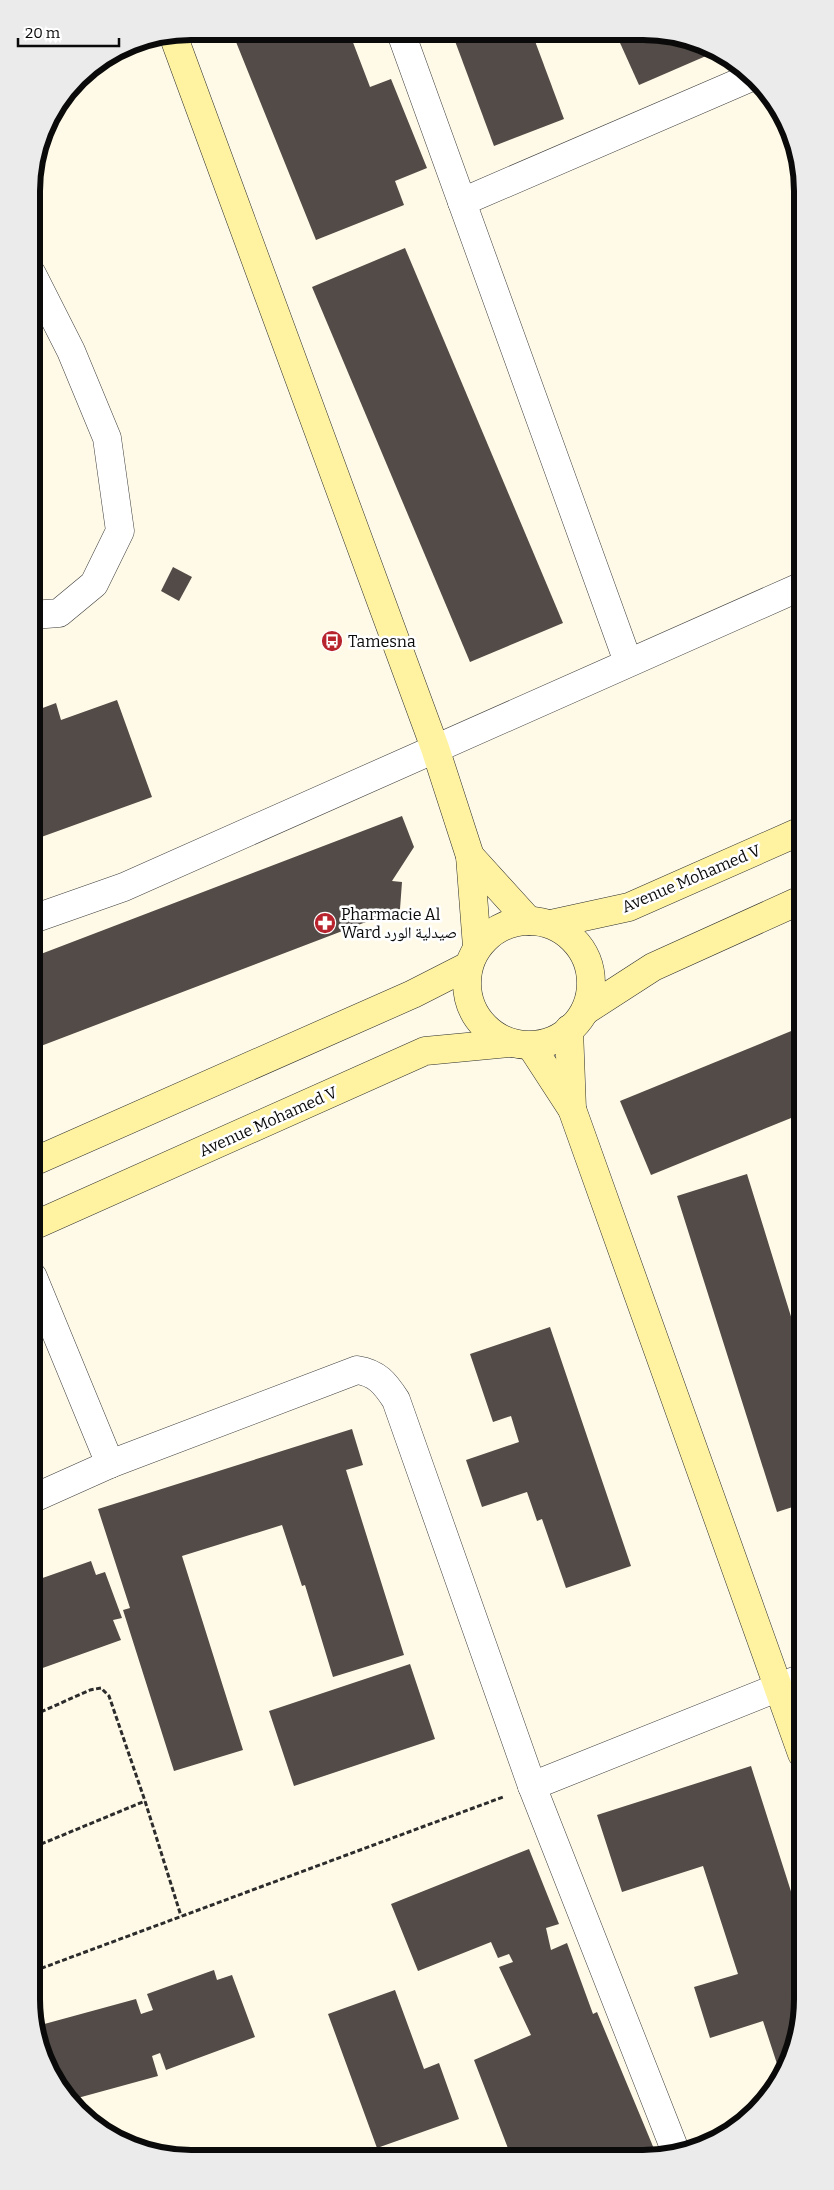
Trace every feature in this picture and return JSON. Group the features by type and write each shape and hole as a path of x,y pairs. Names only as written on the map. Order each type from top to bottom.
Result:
{"street":[{"path":"404,40 628,662"},
{"path":"174,41 435,748 470,856 472,956 466,988 471,1009 480,1023 497,1037 520,1045 544,1044 564,1035 577,1020 653,967 794,903"},
{"path":"462,202 745,80"},
{"path":"40,290 71,352 107,438 120,530 94,584 59,613 40,614"},
{"path":"40,917 124,887 794,590"},
{"name":"Avenue Mohamed V","path":"540,923 630,907 794,834"},
{"path":"470,856 540,923"},
{"path":"40,1159 413,994 472,956 502,926 540,923 566,932 581,948 590,969 591,991 577,1020 572,1109"},
{"path":"520,1045 572,1109 790,1683 794,1707"},
{"name":"Avenue Mohamed V","path":"40,1223 426,1052 520,1045"},
{"path":"40,1294 110,1464"},
{"path":"40,1495 110,1464 357,1370 372,1373 386,1384 396,1400 532,1786 674,2147"},
{"path":"532,1786 790,1683"}],"path":[{"path":"40,1712 90,1690 100,1688 108,1696 145,1801 181,1916"},
{"path":"40,1969 532,1786"},
{"path":"40,1845 145,1801"}],"building":[{"path":"235,40 352,40 370,87 391,79 427,168 395,181 404,205 316,240"},
{"path":"455,40 535,40 564,119 494,146"},
{"path":"619,40 653,40 673,43 692,48 706,56 639,85"},
{"path":"405,248 563,623 470,662 312,287"},
{"path":"173,567 192,577 179,601 161,591"},
{"path":"117,700 152,797 40,837 40,709 56,703 61,720"},
{"path":"402,816 414,847 392,881 402,882 400,909 40,1046 40,954"},
{"path":"794,1030 794,1117 651,1175 620,1101"},
{"path":"747,1174 794,1326 794,1507 777,1512 677,1196"},
{"path":"550,1327 631,1566 566,1588 542,1519 537,1521 527,1492 482,1507 466,1460 519,1442 511,1416 493,1422 470,1354"},
{"path":"352,1429 363,1465 346,1470 404,1655 333,1677 305,1585 302,1586 282,1525 182,1556 243,1750 174,1771 123,1610 130,1608 98,1509"},
{"path":"91,1561 96,1575 105,1572 122,1618 113,1620 121,1640 40,1669 40,1579"},
{"path":"410,1664 435,1739 294,1786 269,1711"},
{"path":"751,1766 794,1901 794,2009 786,2048 778,2067 763,2021 710,2038 694,1987 738,1974 703,1866 622,1892 597,1815"},
{"path":"529,1849 559,1924 546,1928 551,1950 567,1943 593,2014 597,2012 654,2149 509,2150 474,2060 531,2035 499,1967 513,1962 509,1954 498,1958 491,1942 418,1971 391,1904"},
{"path":"214,1970 217,1980 232,1975 255,2037 166,2070 160,2053 152,2056 158,2076 77,2098 71,2087 69,2087 60,2075 51,2057 42,2025 136,1999 141,2014 153,2010 147,1994"},
{"path":"395,1990 424,2069 439,2063 459,2119 377,2148 328,2014"}],"place":[{"name":"Tamesna","path":"332,641"},
{"name":"Pharmacie Al Ward صيدلية الورد","path":"325,923"}]}
